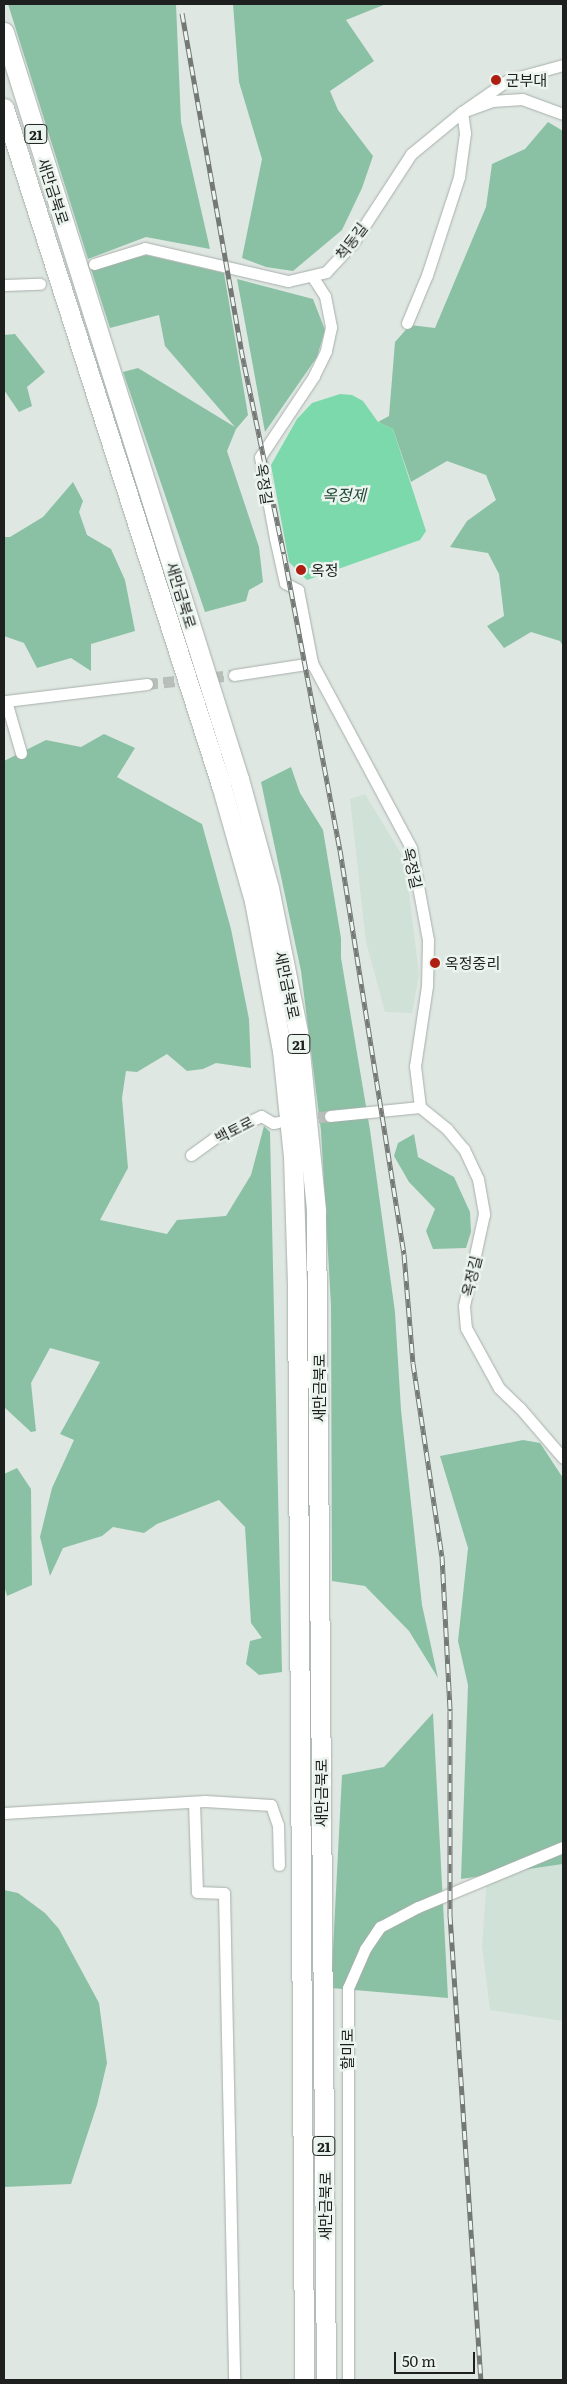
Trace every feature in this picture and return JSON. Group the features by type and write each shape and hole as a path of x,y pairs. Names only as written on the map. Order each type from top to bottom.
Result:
{"highway":[{"name":"새만금북로","path":"4,32 69,236 86,263 239,778 269,888 298,1032 316,1210 326,2380"},
{"name":"새만금북로","path":"4,108 221,785 254,901 282,1050 293,1157 296,1282 298,1914 304,2380"}],"street":[{"path":"407,323 427,276 459,176 465,133 462,112 508,80 563,66"},
{"name":"척동길","path":"86,263 145,248 288,281 326,272 353,243 411,154 462,112 492,101 522,99 563,114"},
{"name":"옥정길","path":"312,276 325,296 331,327 326,351 314,376 260,457 285,583 298,590 312,663 412,848 428,940 427,986 415,1066 420,1107 447,1129 464,1150 478,1179 484,1214 464,1306 466,1328 499,1388 520,1408 563,1458"},
{"path":"4,285 40,284"},
{"path":"234,675 312,663"},
{"path":"21,753 6,701 147,684"},
{"path":"330,1116 420,1107"},
{"name":"백토로","path":"191,1155 214,1138 261,1116 273,1124 278,1122"},
{"path":"4,1813 194,1802 271,1805 278,1825 279,1865"},
{"path":"194,1802 197,1892 224,1893 234,2380"},
{"name":"할미로","path":"348,2380 348,1988 364,1948 380,1927 418,1907 563,1847"}],"shaded area":[{"path":"8,4 176,4 181,122 210,249 146,237 88,259"},
{"path":"233,4 386,4 346,20 374,61 330,91 338,110 373,156 362,188 342,230 293,271 266,267 242,258 262,159 239,82"},
{"path":"548,122 563,131 563,646 560,641 531,632 504,648 487,626 504,616 499,574 488,553 450,547 467,521 496,500 486,475 447,461 411,482 393,429 378,422 389,416 395,342 410,325 435,328 486,207 492,164 525,149"},
{"path":"146,255 224,273 248,415 236,429 227,451 259,547 263,582 249,590 246,601 205,612 123,372 138,368 235,427 165,346 159,315 110,328 91,269"},
{"path":"237,279 313,299 325,330 317,357 265,432"},
{"path":"15,334 45,372 27,387 32,406 19,412 4,390 4,335"},
{"path":"73,482 83,501 79,512 87,535 111,549 125,580 135,631 91,644 91,671 71,658 37,668 24,643 4,636 4,537 10,537 43,517"},
{"path":"104,734 135,748 117,777 202,824 231,929 249,1019 251,1068 216,1063 203,1069 187,1071 167,1054 137,1072 126,1071 122,1098 128,1168 100,1220 167,1234 177,1220 226,1216 251,1175 264,1126 270,1132 282,1672 259,1675 246,1664 250,1641 262,1638 251,1623 245,1527 219,1500 157,1524 144,1533 113,1527 102,1536 63,1548 50,1576 40,1537 52,1488 74,1440 60,1434 100,1362 50,1348 31,1383 36,1431 31,1432 4,1407 4,761 46,740 81,747"},
{"path":"291,767 300,793 323,830 341,938 341,958 370,1130 395,1312 401,1410 422,1605 438,1678 409,1631 365,1586 332,1581 331,1305 321,1131 301,971 261,782"},
{"path":"365,794 405,860 419,975 412,1013 385,1012 366,942 350,799"},
{"path":"414,1134 418,1157 454,1177 470,1212 471,1232 466,1248 433,1249 426,1231 435,1209 409,1182 394,1156 398,1143"},
{"path":"523,1440 540,1443 563,1478 563,1864 461,1879 468,1685 458,1641 468,1548 440,1456"},
{"path":"17,1468 31,1489 32,1585 7,1596 4,1585 4,1474"},
{"path":"433,1713 448,1998 331,1988 342,1775 384,1767"},
{"path":"563,1864 563,2021 490,2010 482,1946 487,1875"},
{"path":"4,1890 18,1893 45,1913 59,1929 99,2003 107,2063 97,2105 71,2184 4,2187"}],"water":[{"name":"옥정제","path":"340,394 352,395 363,401 378,422 393,429 426,531 420,540 307,580 289,562 271,465 297,419 312,403"}],"tunnel":[{"path":"147,684 234,675"},
{"path":"302,1119 330,1116"}],"railway":[{"path":"182,13 241,349 284,554 340,850 404,1254 413,1363 442,1556 450,1711 450,1915 481,2380"}],"place":[{"name":"군부대","path":"496,80"},
{"name":"옥정","path":"301,570"},
{"name":"옥정중리","path":"435,963"}]}
